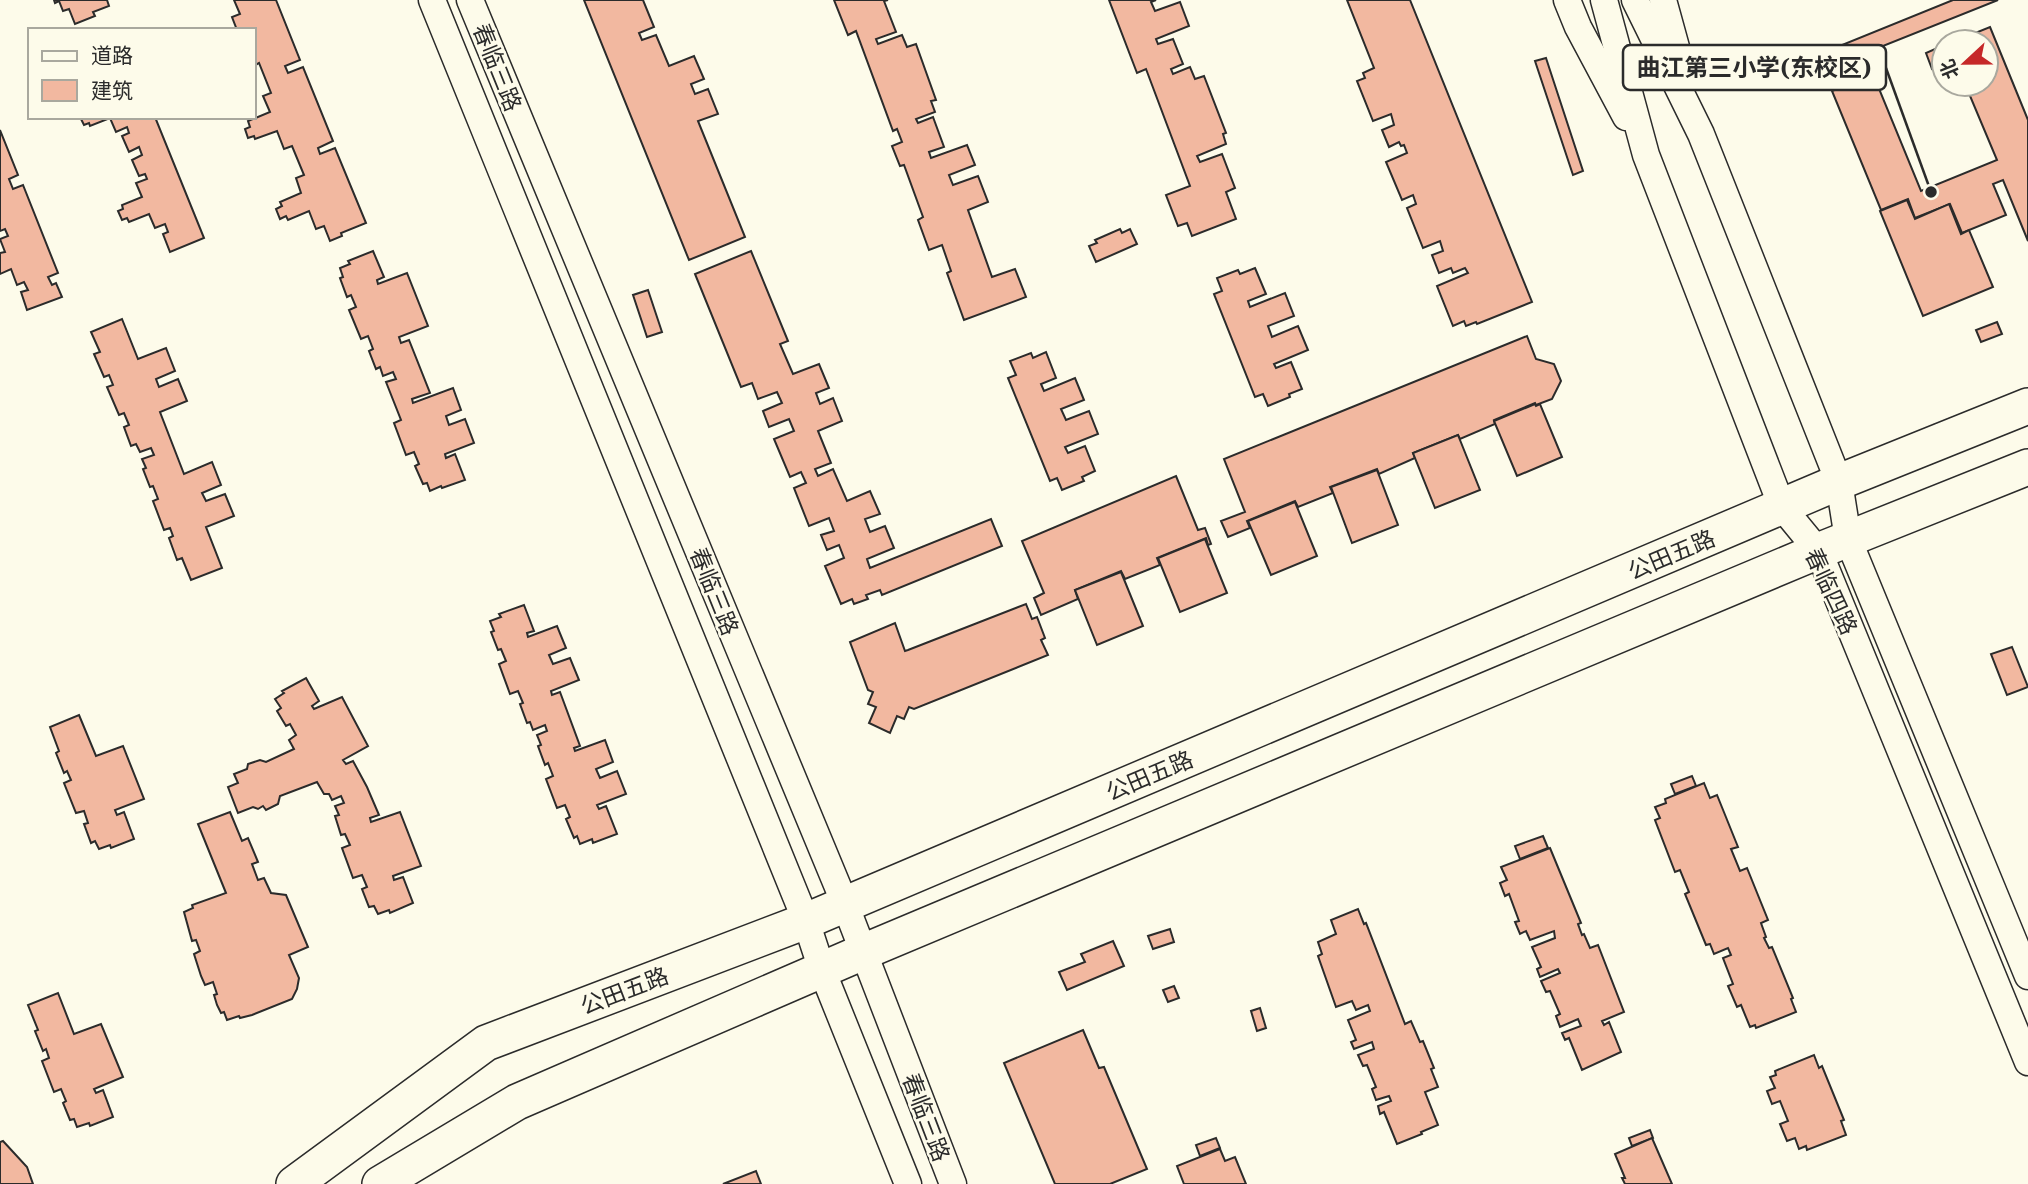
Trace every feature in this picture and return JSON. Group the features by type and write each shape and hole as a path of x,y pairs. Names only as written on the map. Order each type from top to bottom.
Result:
{"main road":[{"name":"公田五路","path":"294,1184 486,1043 806,921 1839,482 2028,406"},
{"path":"380,1184 517,1102 863,952 1833,545 2028,467"}],"street":[{"name":"春临三路","path":"432,0 806,921 822,970 908,1184"},
{"name":"春临三路","path":"470,0 845,904 953,1184"},
{"path":"1567,0 1578,27 1646,155"},
{"name":"春临四路","path":"1604,0 1646,155 1782,507 1833,545 2028,976"},
{"name":"春临四路","path":"1635,0 1701,134 1839,482 1833,545 2028,1062"},
{"path":"1663,0 1701,134"}],"building":[{"path":"54,0 107,0 109,6 93,12 95,16 75,24 69,9 63,11 59,1 55,3"},
{"path":"234,0 276,0 300,60 285,66 288,73 303,67 333,141 318,148 320,154 335,148 366,223 341,233 342,236 330,241 324,226 316,229 309,211 288,220 286,216 280,219 276,209 282,206 280,202 301,193 296,178 304,175 292,146 284,149 277,131 255,139 254,136 248,138 245,129 250,127 248,121 270,112 263,96 271,93 259,63 256,65 256,28 236,28 232,17 240,14"},
{"path":"584,0 643,0 654,27 639,33 642,40 656,35 669,66 694,56 704,79 691,84 695,94 708,89 718,114 698,121 745,237 689,260"},
{"path":"834,0 888,0 884,1 896,32 876,39 878,44 902,35 907,47 916,44 936,100 931,101 935,112 916,119 918,123 933,117 944,147 929,152 931,158 967,145 975,165 949,175 953,185 978,176 988,202 968,210 992,277 1015,269 1026,297 964,320 947,273 951,271 942,245 929,250 918,220 923,217 904,165 900,166 892,146 902,142 897,129 893,131 856,31 848,35"},
{"path":"1109,0 1156,0 1151,2 1155,11 1180,2 1189,26 1156,39 1158,44 1173,39 1183,64 1171,69 1173,74 1190,67 1195,79 1204,76 1226,133 1223,134 1226,144 1197,156 1200,162 1222,154 1235,188 1226,192 1236,219 1192,236 1187,223 1178,226 1166,195 1190,186 1146,69 1137,73"},
{"path":"1347,0 1410,0 1532,302 1477,324 1476,322 1466,326 1464,321 1453,326 1437,286 1468,273 1465,268 1453,273 1451,268 1439,273 1432,255 1443,251 1440,241 1423,248 1407,208 1416,204 1413,195 1402,200 1386,162 1407,153 1404,145 1401,146 1399,142 1389,147 1382,130 1394,125 1391,114 1373,121 1357,81 1365,78 1363,73 1374,68"},
{"path":"1953,0 1998,0 1843,62 1837,47"},
{"path":"2000,51 2028,120 2028,241 2003,180 1993,184 2006,215 1962,233 1950,204 1915,218 1908,199 1881,210 1832,91 1873,74 1921,191 1997,160 1971,98 2000,98"},
{"path":"1546,58 1583,171 1573,175 1535,61"},
{"path":"81,119 108,119 90,126 89,123 84,125"},
{"path":"110,119 156,119 204,238 170,252 163,234 168,232 165,224 155,228 149,214 129,222 127,218 122,220 118,211 123,209 122,205 142,197 136,183 147,179 145,174 139,176 132,160 142,155 139,147 129,152 122,136 129,133 127,127 116,132"},
{"path":"0,130 18,175 9,179 13,189 23,185 58,273 48,277 52,285 56,283 62,297 27,310 21,292 28,290 24,282 17,285 11,269 0,274 0,253 5,252 0,239 8,236 5,229 0,231"},
{"path":"1907,200 1915,219 1949,204 1961,234 1969,230 1993,287 1923,316 1880,211"},
{"path":"1120,229 1122,233 1130,229 1137,244 1096,262 1089,246 1097,243 1095,240"},
{"path":"373,251 384,277 377,280 378,284 407,273 428,326 399,337 401,343 409,340 430,393 412,399 413,403 453,388 461,410 446,416 449,425 465,419 474,443 445,454 446,458 455,454 465,480 442,488 441,486 430,491 427,483 423,484 415,466 419,464 414,452 406,455 394,423 401,420 386,382 396,379 393,372 383,376 380,367 376,369 369,351 373,349 368,336 361,339 349,310 356,307 351,295 347,297 340,278 343,277 340,268 350,264 348,261"},
{"path":"751,251 788,341 780,344 793,374 819,364 829,388 816,393 820,404 833,398 842,421 818,431 831,463 815,469 818,476 833,469 847,501 870,491 880,514 865,519 870,532 885,526 894,548 867,559 870,568 991,519 1002,546 882,595 880,590 866,595 868,599 854,604 852,599 841,604 825,566 844,558 839,545 827,550 821,535 834,531 829,518 809,526 794,488 806,483 801,472 790,477 774,439 794,431 789,419 769,427 763,411 782,403 777,392 758,399 752,383 741,387 695,274"},
{"path":"1255,268 1266,294 1248,301 1250,307 1285,293 1294,316 1268,326 1272,337 1298,326 1308,350 1274,364 1276,368 1291,362 1302,389 1268,406 1263,394 1255,397 1214,294 1222,291 1217,278 1238,270 1240,274"},
{"path":"648,290 662,332 647,337 633,295"},
{"path":"122,319 138,359 166,348 175,371 156,379 159,387 178,379 187,401 160,412 184,474 212,462 221,485 202,493 206,501 225,494 234,516 206,527 222,568 191,580 182,558 177,560 169,538 173,536 170,528 164,530 153,501 158,499 143,469 146,468 142,459 154,455 151,448 140,452 136,444 131,446 124,427 129,425 124,413 119,415 107,387 113,385 109,375 104,377 94,354 100,352 91,332"},
{"path":"1997,322 2002,334 1981,342 1976,330"},
{"path":"1527,336 1536,359 1554,364 1561,381 1552,399 1494,420 1495,424 1460,439 1458,435 1413,453 1415,458 1379,474 1377,469 1330,487 1333,493 1298,507 1295,501 1247,521 1250,528 1228,537 1221,521 1245,512 1224,459"},
{"path":"1046,352 1056,378 1041,384 1044,391 1075,378 1084,400 1061,409 1066,420 1089,411 1098,434 1065,447 1068,453 1085,446 1095,471 1082,477 1084,481 1062,490 1057,478 1050,481 1008,378 1016,375 1010,361 1031,353 1033,358"},
{"path":"1540,404 1562,457 1517,476 1494,421"},
{"path":"1458,435 1480,490 1435,508 1413,453"},
{"path":"1377,470 1398,525 1352,543 1331,487"},
{"path":"1176,476 1198,530 1205,528 1211,544 1208,545 1206,538 1157,558 1160,565 1125,579 1121,571 1075,590 1078,599 1041,615 1034,598 1044,593 1022,541"},
{"path":"1295,502 1317,556 1271,575 1248,521"},
{"path":"1205,539 1227,593 1180,612 1158,558"},
{"path":"1121,572 1143,626 1097,645 1075,590"},
{"path":"1026,604 1032,619 1037,617 1045,638 1041,640 1048,655 914,709 909,707 904,719 897,716 890,733 869,723 876,707 868,704 873,692 868,690 850,642 895,623 905,651"},
{"path":"524,605 534,631 527,633 528,637 557,626 566,648 549,655 553,664 570,658 579,680 551,691 552,695 560,692 580,746 574,748 575,751 605,740 613,762 596,769 600,778 617,771 626,794 597,805 599,809 606,806 617,834 593,843 592,839 580,844 577,836 574,838 566,819 570,817 565,805 557,808 546,779 553,776 548,763 545,765 538,746 541,745 537,735 547,731 545,725 533,730 530,722 527,723 518,691 510,694 499,664 506,661 501,649 498,650 490,621 501,617 499,614"},
{"path":"2012,647 2028,687 2007,695 1991,654"},
{"path":"306,678 319,701 312,706 314,709 342,697 368,746 343,760 346,764 353,761 367,787 379,815 370,818 371,822 400,812 421,866 393,876 394,880 403,877 413,903 390,913 389,910 378,914 374,906 369,907 362,889 367,887 362,875 353,878 342,848 350,845 345,834 341,835 335,816 339,815 335,806 344,803 341,796 332,800 329,794 324,794 317,782 280,796 278,804 266,810 263,806 258,809 253,807 238,813 228,787 238,783 234,774 247,769 248,764 260,760 266,762 294,749 289,740 296,735 290,724 286,726 277,711 281,708 275,699 284,693 282,691"},
{"path":"79,715 96,756 123,746 144,799 115,810 117,815 124,812 134,839 111,848 110,845 99,849 95,841 91,843 84,824 88,823 84,811 76,813 64,783 71,780 67,771 64,773 56,753 59,751 50,727"},
{"path":"1692,776 1696,786 1675,794 1671,784"},
{"path":"1704,783 1710,798 1717,795 1738,847 1731,849 1740,871 1747,868 1768,920 1761,923 1766,937 1764,938 1769,948 1772,947 1796,1012 1756,1028 1755,1025 1750,1027 1741,1005 1737,1007 1728,986 1733,984 1723,958 1731,955 1728,948 1714,954 1710,944 1706,945 1685,894 1689,892 1680,870 1675,872 1655,820 1660,818 1655,807 1666,803 1665,799"},
{"path":"230,812 242,841 248,838 258,862 252,864 258,880 264,878 271,893 286,895 308,947 289,955 299,978 292,999 252,1015 227,1020 217,1005 213,982 205,985 201,976 194,954 200,951 196,940 192,941 184,912 193,908 192,905 226,893 198,824"},
{"path":"1543,836 1548,848 1520,859 1515,846"},
{"path":"1550,848 1581,923 1578,924 1582,935 1584,934 1590,948 1598,945 1624,1012 1602,1021 1604,1025 1609,1022 1621,1052 1582,1070 1569,1038 1565,1040 1562,1033 1581,1026 1578,1019 1560,1027 1556,1016 1560,1014 1550,991 1546,992 1541,981 1560,973 1558,969 1540,977 1537,969 1541,967 1532,947 1555,938 1554,931 1530,940 1526,931 1520,934 1515,922 1519,921 1509,894 1505,896 1500,883 1507,880 1501,867"},
{"path":"1358,909 1364,924 1366,923 1405,1024 1411,1021 1420,1042 1423,1041 1438,1087 1425,1092 1438,1125 1397,1144 1384,1112 1380,1114 1378,1106 1391,1101 1389,1096 1376,1100 1372,1089 1376,1087 1367,1065 1363,1066 1358,1055 1374,1049 1372,1042 1354,1049 1351,1042 1356,1040 1348,1020 1370,1011 1368,1005 1356,1010 1352,1001 1336,1007 1318,956 1322,954 1318,942 1336,934 1331,920"},
{"path":"1170,929 1174,942 1153,949 1148,936"},
{"path":"1113,941 1124,966 1067,990 1059,972 1085,962 1081,954"},
{"path":"1174,986 1179,998 1168,1002 1163,990"},
{"path":"58,993 74,1034 101,1024 123,1077 94,1089 96,1093 103,1090 113,1117 90,1126 89,1123 77,1127 74,1119 70,1120 61,1089 54,1092 42,1061 49,1058 46,1049 43,1051 35,1031 38,1030 28,1005"},
{"path":"1260,1008 1266,1028 1257,1031 1251,1011"},
{"path":"1083,1030 1099,1068 1104,1067 1147,1169 1110,1184 1055,1184 1004,1063"},
{"path":"1814,1055 1819,1068 1822,1066 1844,1120 1841,1121 1846,1135 1807,1150 1806,1146 1799,1149 1795,1138 1787,1141 1780,1124 1788,1121 1780,1101 1772,1104 1767,1091 1775,1088 1770,1077 1776,1075 1775,1071"},
{"path":"1650,1130 1653,1138 1632,1146 1629,1138"},
{"path":"1216,1138 1220,1148 1200,1156 1196,1145"},
{"path":"1652,1138 1672,1184 1625,1184 1615,1154"},
{"path":"3,1141 27,1167 33,1184 0,1184 0,1142"},
{"path":"1220,1149 1225,1161 1235,1157 1246,1184 1184,1184 1177,1166"},
{"path":"756,1171 761,1184 723,1184"}],"place":[{"name":"曲江第三小学(东校区)","path":"1931,192"}]}
